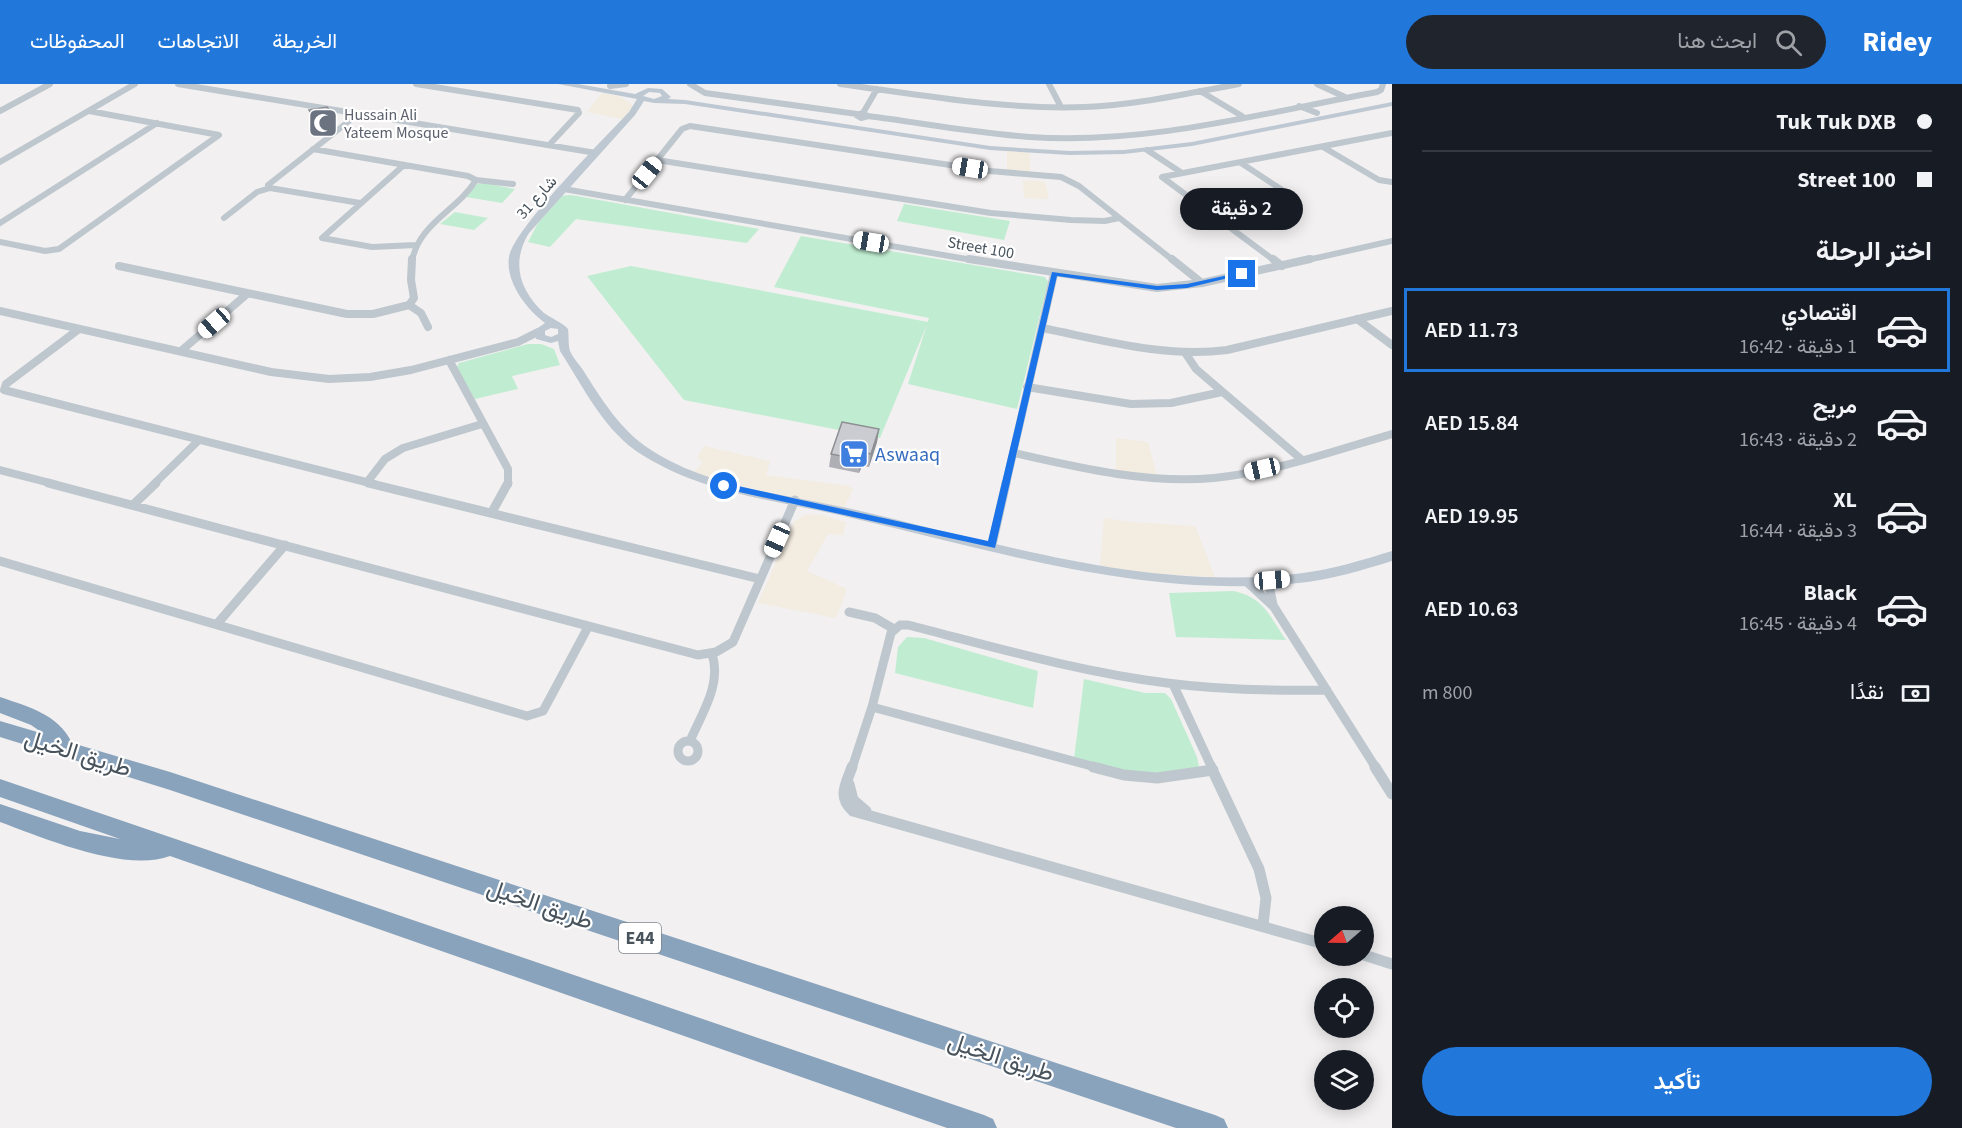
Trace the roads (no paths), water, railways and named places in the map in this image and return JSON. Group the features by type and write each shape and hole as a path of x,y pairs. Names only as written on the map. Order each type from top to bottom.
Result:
{"highway":[{"path":"0,705 48,726 59,735 65,748"},
{"name":"طريق الخيل","path":"0,729 280,817 1215,1128"},
{"path":"0,788 984,1128"},
{"path":"0,813 99,846 134,850 172,848"}],"main road":[{"path":"562,84 643,94 657,101 685,102 999,148 1070,153 1147,150 1192,144 1392,104"},
{"path":"594,84 627,98 634,110"},
{"name":"شارع 31","path":"556,325 540,316 525,295 514,272 515,251 526,231 634,110 643,94 656,84"},
{"path":"643,94 667,90 777,111 988,141 1063,147 1117,146 1159,142 1392,99"},
{"path":"657,101 665,99 667,90"},
{"name":"شارع 31","path":"634,110 657,101"},
{"path":"777,111 791,110 852,119 861,115"},
{"path":"540,316 542,335 565,351 617,427 644,452 667,465 724,486 795,500 1069,563 1138,575 1247,582 1335,572 1392,556"},
{"path":"542,335 556,325 563,329 565,351"},
{"path":"542,335 556,340 563,336"}],"street":[{"path":"0,111 50,84"},
{"path":"2,160 135,84"},
{"path":"178,84 597,153"},
{"path":"222,91 233,84"},
{"path":"416,84 578,110 579,113 550,144"},
{"path":"606,88 626,84"},
{"path":"690,84 705,93 1031,137 1148,134 1379,91 1383,84"},
{"path":"840,84 991,104 1061,107 1126,104 1239,84"},
{"path":"1049,84 1061,107"},
{"path":"1317,84 1346,98"},
{"path":"861,115 877,89"},
{"path":"1200,91 1242,116"},
{"path":"1299,106 1317,112"},
{"path":"0,242 45,251 59,249 219,137 217,133 89,111"},
{"path":"270,188 268,183 358,114"},
{"path":"0,223 157,123"},
{"path":"625,200 684,128 697,127 990,171 1061,177 1079,186 1202,283"},
{"path":"1282,266 1162,179 1164,176 1392,134"},
{"path":"1323,147 1379,180 1392,182"},
{"path":"313,149 468,176 476,180 513,184"},
{"path":"1147,150 1182,173"},
{"path":"657,160 1000,214 1071,220 1105,221 1119,218"},
{"path":"1215,217 1287,204 1294,200 1293,196 1241,163"},
{"path":"404,165 322,238 372,247 416,245"},
{"path":"119,266 347,314 374,314 409,305 414,298 409,273 416,245 430,226 476,180"},
{"path":"224,218 257,192 270,188 360,203"},
{"name":"Street 100","path":"564,189 1054,274 1157,288 1202,283 1392,241"},
{"path":"992,545 1054,274"},
{"path":"182,351 247,294"},
{"path":"409,305 421,313 428,327"},
{"path":"0,311 289,376 328,379 381,375 542,335"},
{"path":"1042,328 1186,354 1214,353 1392,311"},
{"path":"1357,319 1392,345"},
{"path":"79,329 2,388 7,393 760,579"},
{"path":"1186,354 1196,369 1222,393 1301,459"},
{"path":"448,360 504,461 510,477 508,486 492,512"},
{"path":"1027,387 1131,404 1171,403 1222,393"},
{"path":"368,481 385,459 403,448 482,424"},
{"path":"1014,453 1102,472 1159,479 1214,478 1301,459 1392,434"},
{"path":"134,504 198,441"},
{"path":"0,470 698,655 711,654 724,649 733,642 795,500"},
{"path":"217,624 285,545"},
{"path":"0,561 533,716 543,711 588,627"},
{"path":"1272,580 1270,596 1274,607 1391,790"},
{"path":"1247,582 1274,607"},
{"path":"849,612 875,618 894,629 908,625 1093,671 1173,684 1269,691 1327,690"},
{"path":"894,629 849,782 843,794 845,804 853,811 1314,941"},
{"path":"690,741 717,680 716,666 711,654"},
{"path":"1173,684 1259,869 1266,898 1263,925"},
{"path":"872,707 1124,776 1157,778 1213,770"},
{"path":"1374,958 1392,964"}],"place":[{"name":"Hussain Ali Yateem Mosque","path":"323,123"},
{"name":"Aswaaq","path":"854,454"}]}
